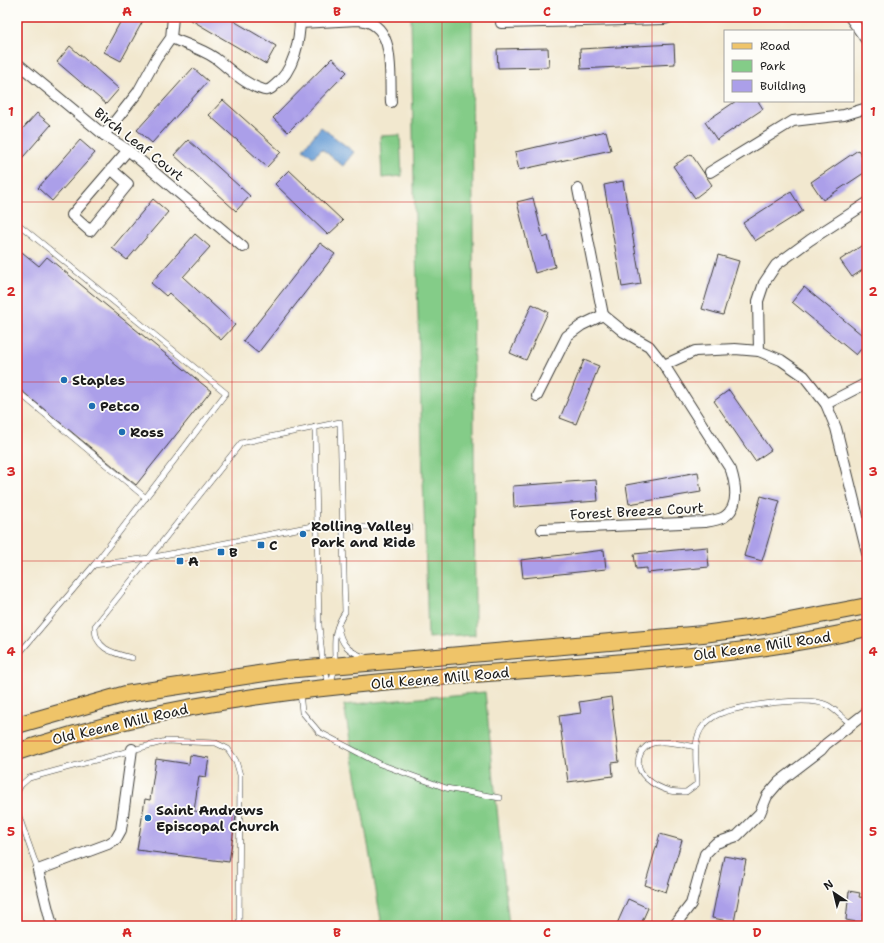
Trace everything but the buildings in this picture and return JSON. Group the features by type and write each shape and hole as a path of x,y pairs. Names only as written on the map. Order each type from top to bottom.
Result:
{"main road":[{"name":"Old Keene Mill Road","path":"17,725 126,694 184,684 329,665 703,634 763,626 867,606"},
{"name":"Old Keene Mill Road","path":"17,752 61,737 115,723 234,699 299,689 691,657 797,643 867,628"}],"street":[{"path":"104,135 138,92 156,59 171,38 173,17"},
{"path":"501,17 501,23 667,18"},
{"path":"850,17 867,40"},
{"path":"171,38 214,57 254,86 265,90 270,89 287,74 293,59 300,20 367,21 374,24 382,32 388,44 391,102"},
{"name":"Birch Leaf Court","path":"17,63 104,135 128,150 243,247"},
{"path":"710,172 793,121 844,115 867,108"},
{"path":"111,169 128,184 90,231 72,215 111,169 128,150"},
{"path":"578,189 603,315 624,332 649,346 664,365 695,351 735,349 759,351 781,360 804,376 826,404 836,428 867,553"},
{"path":"759,351 758,301 764,283 776,265 810,240 867,203"},
{"path":"537,396 567,336 582,325 603,315"},
{"name":"Forest Breeze Court","path":"542,530 705,522 723,517 732,510 735,500 735,484 732,470 664,365"},
{"path":"826,404 867,383"},
{"path":"674,926 691,904 705,854 716,843 736,836 760,813 767,796 779,782 867,712"},
{"path":"52,926 38,870 108,844 116,839 121,830 132,749"}],"lane":[{"path":"17,223 226,393 94,565 17,656"},
{"path":"17,391 146,498"},
{"path":"132,658 113,653 100,646 95,634 95,626 240,442 340,422 344,612 337,623 329,665 330,687"},
{"path":"315,427 320,625 329,665 330,687"},
{"path":"94,565 149,558 317,525"},
{"path":"342,527 410,527"},
{"path":"337,623 339,636 348,649 365,657 380,661"},
{"path":"299,689 302,712 319,732 387,766 446,788 500,798"},
{"path":"696,747 661,742 649,744 641,752 638,760 640,771 649,781 670,791 686,792 697,784 696,740 704,725 720,713 743,707 809,700 826,705 851,724"},
{"path":"17,792 21,785 29,778 166,741 216,743 228,749 236,761 240,775 239,926"},
{"path":"17,811 38,870"}],"green space":[{"path":"411,17 472,17 475,635 428,638 414,185"},
{"path":"400,135 402,176 382,178 380,136"},
{"path":"485,692 509,926 382,926 344,705"}],"water":[{"path":"321,127 354,152 343,166 322,149 313,157 303,149"}],"place":[{"name":"Staples","path":"64,380"},
{"name":"Petco","path":"92,406"},
{"name":"Ross","path":"122,432"},
{"name":"Rolling Valley Park and Ride","path":"303,534"},
{"name":"C","path":"261,545"},
{"name":"B","path":"221,552"},
{"name":"A","path":"180,561"},
{"name":"Saint Andrews Episcopal Church","path":"148,818"}]}
